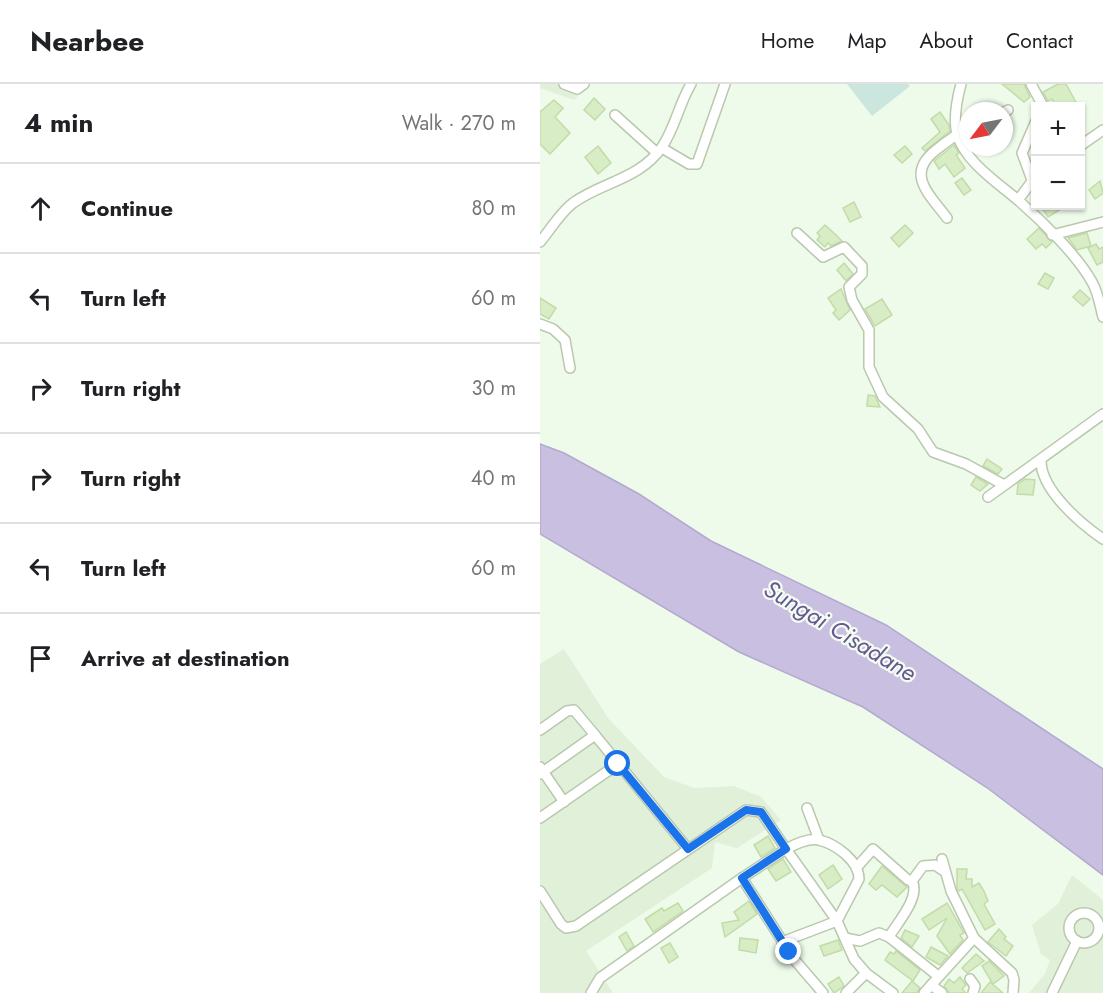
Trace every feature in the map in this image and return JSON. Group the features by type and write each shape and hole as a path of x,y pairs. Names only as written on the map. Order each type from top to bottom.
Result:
{"street":[{"path":"564,84 577,89 584,84"},
{"path":"540,242 574,203 596,189 622,180 640,168 659,150 691,84"},
{"path":"615,115 659,150 688,165 697,164 725,84"},
{"path":"961,84 956,103 957,134 974,160 1052,234 1093,283 1103,317"},
{"path":"1031,84 1041,102"},
{"path":"1085,143 1103,130"},
{"path":"1031,131 1022,153 1031,172"},
{"path":"947,218 926,190 921,180 921,168 925,159 957,134"},
{"path":"1018,200 1031,182"},
{"path":"1052,234 1103,222"},
{"path":"796,233 823,257 844,247 862,266 862,274 849,287 852,300 869,330 869,367 883,397 918,429 933,452 974,468 1004,485"},
{"path":"540,324 553,329 566,340 570,368"},
{"path":"988,497 1041,461 1103,414"},
{"path":"1041,461 1044,473 1061,503 1084,526 1103,539"},
{"path":"540,730 567,711 574,710 688,849"},
{"path":"564,802 541,771 595,735"},
{"path":"540,818 618,764"},
{"path":"807,808 819,840"},
{"path":"540,891 561,924 571,928 751,809 761,812 837,921 854,959 866,973 893,993"},
{"path":"591,993 600,978 742,878 786,849 806,841 819,840 844,854 857,867 859,879 837,921 782,942"},
{"path":"857,867 873,849 912,881 914,889 910,902 889,937"},
{"path":"942,860 944,871 974,938 1012,973 1013,993"},
{"path":"912,881 923,866 935,865 944,871"},
{"path":"742,878 782,942 823,993"},
{"path":"1083,912 1097,919 1100,937 1088,942 1077,941 1070,936 1068,928 1075,914 1083,912"},
{"path":"844,939 860,941 879,933 889,937 938,976"},
{"path":"924,993 974,938"},
{"path":"1052,993 1077,941"},
{"path":"846,993 866,973"},
{"path":"970,979 975,986 973,993"},
{"path":"931,985 942,993"}],"shaded area":[{"path":"540,84 589,84 574,100 540,88"},
{"path":"847,84 908,84 910,86 872,116"},
{"path":"564,649 608,718 664,777 694,788 734,786 761,797 781,820 737,848 715,842 712,868 586,951 613,993 540,993 540,664"},
{"path":"1072,875 1103,900 1103,993 1029,993 1045,974 1050,960 1041,954 1032,925 1058,904"}],"water":[{"name":"Sungai Cisadane","path":"540,444 564,453 639,494 711,541 886,625 1103,769 1103,875 986,787 863,707 739,652 540,534"}],"building":[{"path":"1002,84 1024,84 1030,97 1024,102"},
{"path":"1058,84 1066,84 1076,102 1054,102 1052,99 1048,101 1043,92"},
{"path":"594,98 605,109 595,120 584,110"},
{"path":"554,100 563,108 555,117 570,133 550,154 540,144 540,112"},
{"path":"940,112 949,125 950,131 925,151 922,148 940,132 931,119"},
{"path":"954,145 959,153 956,155 965,168 954,177 945,164 939,169 934,161"},
{"path":"598,146 611,163 598,174 585,157"},
{"path":"905,146 912,154 902,163 894,155"},
{"path":"962,178 971,190 964,195 955,183"},
{"path":"1100,181 1103,193 1095,199 1089,190"},
{"path":"854,202 861,217 850,222 843,208"},
{"path":"1044,210 1059,210 1048,217"},
{"path":"825,225 842,241 831,246 828,243 825,247 817,240 820,236 817,233"},
{"path":"905,225 913,233 899,247 891,238"},
{"path":"1039,228 1052,242 1046,248 1042,244 1036,249 1027,239"},
{"path":"1087,233 1091,246 1077,250 1068,238"},
{"path":"1096,244 1099,249 1103,247 1103,262 1097,265 1088,248"},
{"path":"844,263 853,274 846,281 837,270"},
{"path":"1045,273 1054,278 1048,289 1038,284"},
{"path":"841,289 850,310 839,320 833,313 836,310 828,298"},
{"path":"1080,290 1090,299 1083,306 1073,297"},
{"path":"540,298 556,308 549,319 540,314"},
{"path":"882,299 892,315 875,326 865,309"},
{"path":"868,395 875,396 880,407 867,406"},
{"path":"987,459 1002,469 998,474 983,466"},
{"path":"976,477 988,484 980,491 971,485"},
{"path":"1025,479 1035,480 1033,495 1017,494 1018,484"},
{"path":"768,836 775,848 761,857 754,845"},
{"path":"783,859 791,872 776,881 768,869"},
{"path":"833,865 842,879 828,889 819,875"},
{"path":"882,866 907,887 897,897 882,885 876,890 869,884"},
{"path":"957,869 967,869 966,879 972,879 972,887 979,883 984,891 988,901 984,904 995,924 985,930 962,889 959,891 957,889"},
{"path":"749,901 757,914 725,937 722,923 739,920 734,912"},
{"path":"678,903 683,911 653,932 645,919 662,908 664,911"},
{"path":"947,903 964,933 960,935 963,940 950,954 937,936 947,918 929,930 922,919"},
{"path":"999,929 1006,937 1004,939 1013,946 1006,956 988,942"},
{"path":"905,930 919,936 912,947 901,938"},
{"path":"626,932 634,946 627,951 619,937"},
{"path":"740,938 758,940 756,953 739,950"},
{"path":"838,940 842,950 824,956 820,946"},
{"path":"670,943 678,957 669,963 661,948"},
{"path":"931,947 948,956 940,965 926,957"},
{"path":"896,951 920,970 913,981 885,960 890,952 894,954"},
{"path":"976,954 984,961 967,973 962,968"},
{"path":"989,961 1004,976 993,984 982,966"},
{"path":"839,977 844,986 834,993 828,984"},
{"path":"960,977 966,985 962,989 966,993 949,993 944,986 949,979 954,983"},
{"path":"912,981 920,988 917,993 902,993"},
{"path":"990,982 1003,993 981,993"}],"route":[{"path":"618,764 688,849 746,810 761,812 786,849 742,878 789,952"}]}
